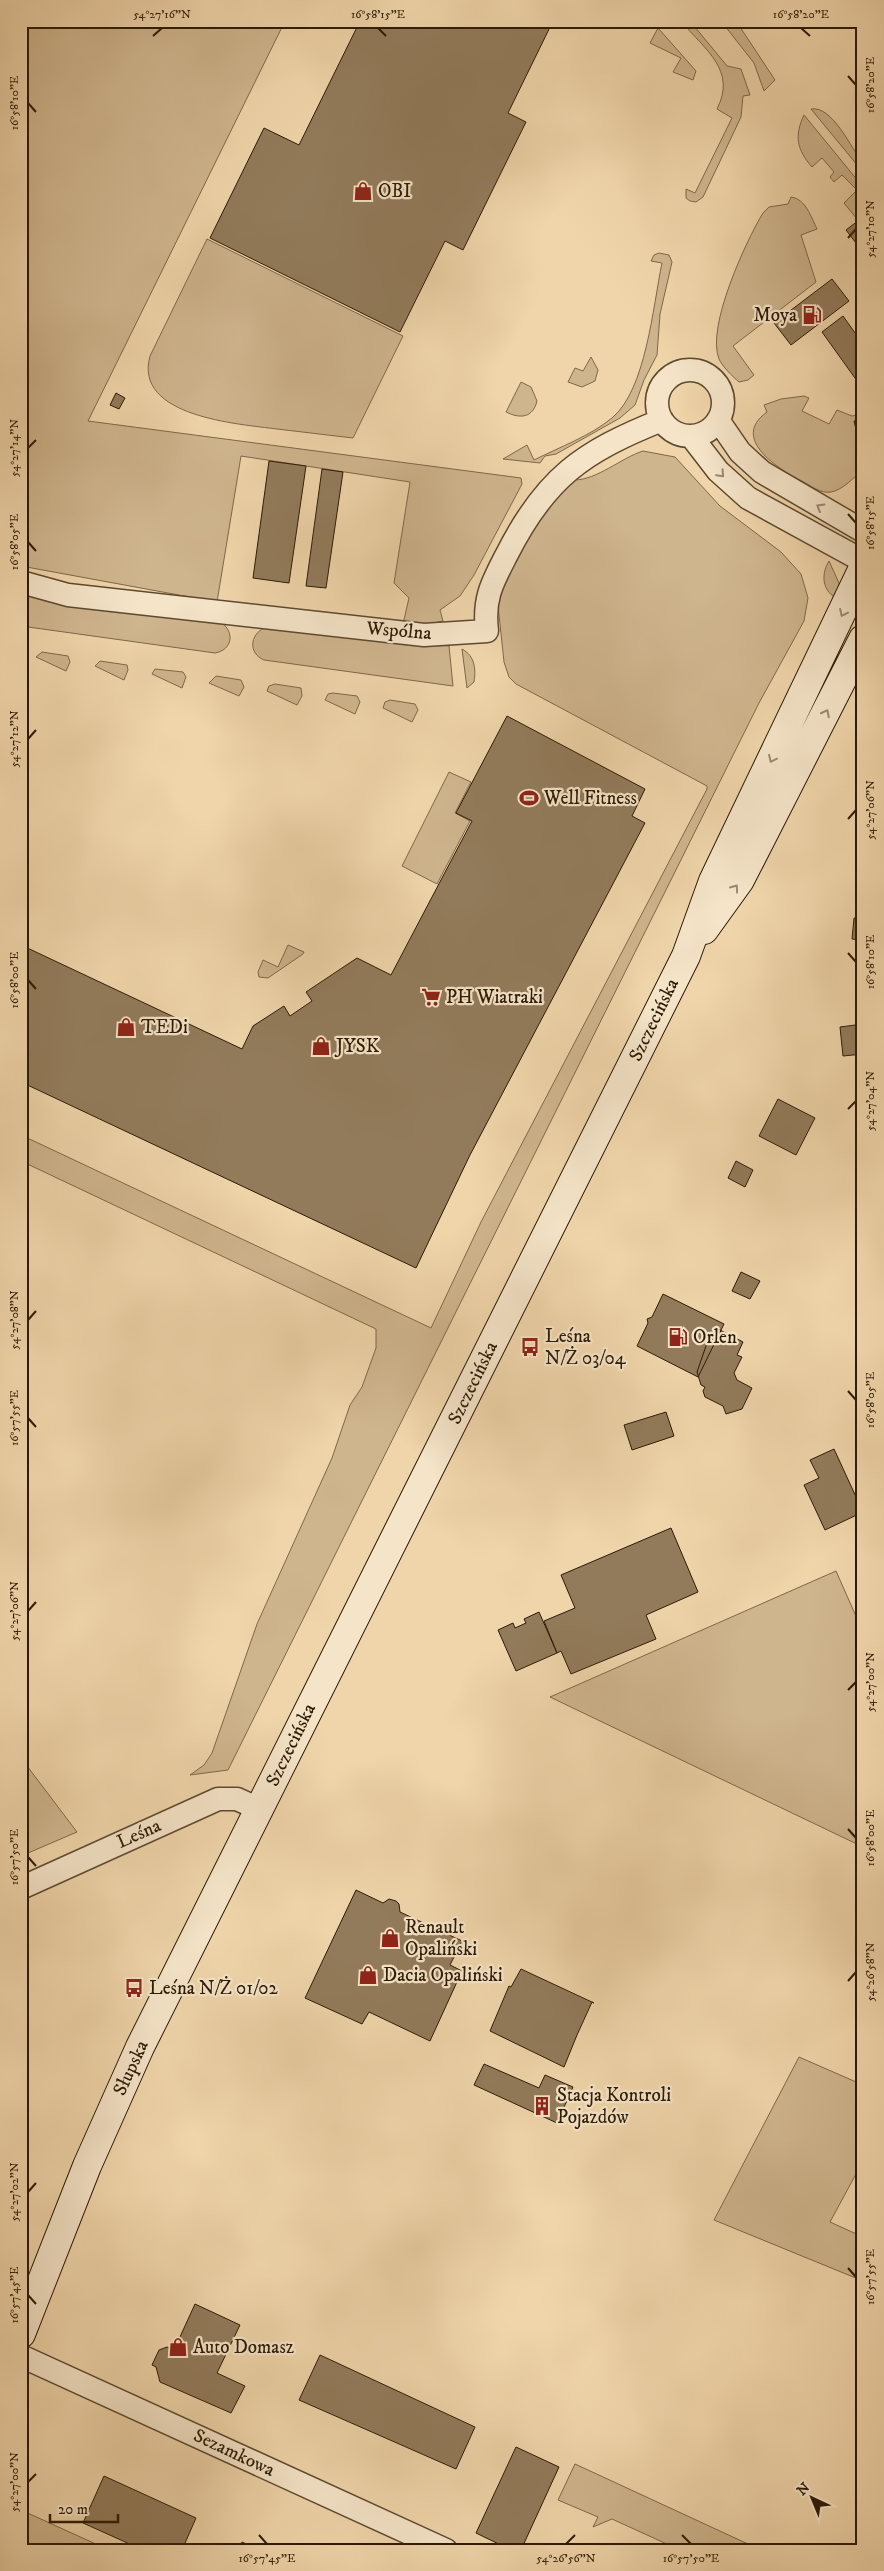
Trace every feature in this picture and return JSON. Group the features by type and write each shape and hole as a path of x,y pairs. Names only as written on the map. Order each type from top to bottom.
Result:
{"main road":[{"name":"Szczecińska","path":"259,1810 686,956 712,881 863,568"},
{"name":"Szczecińska","path":"686,956 740,880 863,639"},
{"name":"Słupska","path":"21,2334 87,2166 140,2047 259,1810"}],"street":[{"path":"690,370 708,376 716,384 721,394 722,404 718,420 711,428 691,436 674,432 662,420 657,400 660,389 666,380 675,374 690,370"},
{"name":"Wspólna","path":"21,582 68,595 424,635 487,631 484,611 490,588 513,542 535,506 558,478 576,463 606,445 662,420"},
{"path":"718,420 740,452 762,472 863,531"},
{"path":"691,436 718,471 748,498 863,560"},
{"name":"Leśna","path":"21,1888 218,1799 237,1799 259,1810"},
{"name":"Sezamkowa","path":"21,2356 446,2550"}],"shaded area":[{"path":"21,21 285,21 88,421 521,478 522,484 474,575 460,596 440,610 443,621 425,625 403,624 409,598 394,583 410,482 241,456 217,602 21,566"},
{"path":"681,21 690,21 727,66 741,69 750,95 743,96 741,117 703,197 696,202 686,198 686,189 695,193 732,118 717,109 722,95 723,83 716,61"},
{"path":"721,21 736,21 775,80 764,91 754,63"},
{"path":"658,28 696,71 693,80 673,72 681,58 650,43"},
{"path":"811,109 819,110 826,114 841,129 863,164 863,172"},
{"path":"804,115 863,187 863,214 857,219 844,203 857,190 842,175 834,182 830,177 834,172 822,158 812,167 803,155 798,136"},
{"path":"791,197 801,201 817,229 801,235 816,282 733,346 754,375 748,380 739,382 719,359 716,345 723,306 738,263 763,213 769,207 788,204"},
{"path":"207,239 403,336 353,438 216,420 193,414 173,405 157,392 149,376 150,356"},
{"path":"659,253 669,255 672,262 660,314 657,355 644,380 635,405 620,418 556,454 545,456 540,463 503,459 527,445 534,460 594,430 612,418 624,405 633,388 646,346 662,263 651,261 654,255"},
{"path":"591,357 598,370 595,381 582,387 568,382 575,368 583,371"},
{"path":"521,382 531,387 537,401 529,414 516,416 506,412"},
{"path":"804,396 809,398 802,411 829,424 837,410 852,416 863,414 863,470 835,491 820,491 793,476 771,461 756,443 753,433 757,422 767,412 764,405 781,399"},
{"path":"643,451 675,457 720,506 781,552 801,574 808,598 804,621 759,703 228,1770 190,1775 204,1765 212,1753 257,1624 332,1458 350,1405 362,1387 376,1348 376,1329 21,1161 21,1135 431,1328 481,1222 707,789 707,786 516,684 509,677 504,662 498,605 504,583 543,511 574,480 600,473"},
{"path":"829,561 839,583 838,599 829,592 824,583 824,572"},
{"path":"21,594 222,623 229,631 230,641 225,648 215,653 21,626"},
{"path":"264,628 449,646 453,686 264,660 255,653 253,644 256,635"},
{"path":"462,649 470,655 475,668 474,682 467,688"},
{"path":"42,652 68,656 70,662 66,671 36,657"},
{"path":"100,661 127,665 128,670 124,680 95,666"},
{"path":"155,669 183,672 186,677 182,688 152,674"},
{"path":"216,676 241,680 244,687 239,696 209,683"},
{"path":"275,684 301,688 302,696 297,705 267,691 269,686"},
{"path":"328,694 357,696 360,702 355,714 325,700"},
{"path":"390,700 415,704 418,710 412,722 383,708 385,702"},
{"path":"449,772 471,782 455,813 470,821 437,884 402,866"},
{"path":"288,945 304,952 303,954 268,978 259,977 258,972 263,960 278,967"},
{"path":"836,1571 863,1632 863,1847 550,1697"},
{"path":"21,1758 77,1832 21,1856"},
{"path":"799,2057 863,2085 863,2161 830,2222 863,2237 863,2281 714,2220"},
{"path":"575,2464 761,2550 680,2550 612,2519 593,2527 598,2517 558,2500"},
{"path":"21,2510 109,2550 21,2550"}],"building":[{"name":"OBI","path":"360,21 553,21 508,113 526,122 463,250 445,241 400,332 210,238 264,128 299,145"},
{"path":"863,217 863,251 862,251 846,230"},
{"path":"832,279 849,301 791,345 774,323"},
{"path":"843,316 863,344 863,383 860,385 822,332"},
{"path":"116,393 125,398 119,409 110,405"},
{"path":"863,419 863,428 856,429 854,421"},
{"path":"269,461 306,466 289,583 253,578"},
{"path":"322,469 343,472 326,588 306,586"},
{"name":"PH Wiatraki","path":"507,716 645,789 632,816 645,823 470,1155 416,1268 21,1082 21,945 242,1049 253,1026 284,1006 290,1016 312,1001 306,992 357,958 391,975 472,821 456,813"},
{"path":"854,918 863,919 863,940 852,939"},
{"path":"863,1024 863,1054 843,1056 840,1027"},
{"path":"778,1099 815,1118 796,1155 759,1136"},
{"path":"736,1161 753,1170 745,1187 728,1178"},
{"path":"741,1272 760,1281 750,1299 732,1291"},
{"path":"663,1294 724,1324 698,1377 637,1346 648,1323 647,1319 652,1317"},
{"path":"718,1329 743,1342 737,1355 742,1357 734,1373 737,1380 752,1388 742,1409 726,1414 723,1406 705,1397 703,1391 705,1387 701,1385 697,1372 707,1343 711,1342"},
{"path":"666,1412 674,1436 632,1450 624,1425"},
{"path":"834,1449 863,1512 825,1530 804,1485 819,1478 810,1460"},
{"path":"671,1528 698,1592 646,1615 656,1639 571,1674 561,1651 557,1653 544,1621 575,1608 561,1575"},
{"path":"539,1612 557,1653 516,1671 498,1630 513,1623 515,1628 526,1623 524,1619"},
{"path":"356,1890 383,1903 389,1899 396,1901 399,1904 400,1912 462,1941 450,1965 462,1971 430,2041 369,2012 362,2024 305,1998"},
{"path":"521,1969 592,2002 564,2067 490,2031 509,1986 511,1987"},
{"name":"Stacja Kontroli Pojazdów","path":"484,2064 539,2088 545,2075 573,2087 557,2123 474,2085"},
{"path":"195,2304 240,2325 217,2373 245,2386 231,2413 160,2382 156,2367 152,2365 159,2350 167,2347 174,2350"},
{"path":"320,2355 475,2427 456,2469 299,2400"},
{"path":"516,2447 559,2467 521,2550 511,2550 476,2533"},
{"path":"104,2476 196,2518 182,2550 143,2550 83,2523"},
{"path":"242,2542 259,2550 238,2550"}],"place":[{"name":"OBI","path":"363,191"},
{"name":"Moya","path":"812,315"},
{"name":"Well Fitness","path":"529,798"},
{"name":"PH Wiatraki","path":"431,997"},
{"name":"TEDi","path":"126,1027"},
{"name":"JYSK","path":"321,1046"},
{"name":"Orlen","path":"678,1337"},
{"name":"Leśna N/Ż 03/04","path":"530,1347"},
{"name":"Renault Opaliński","path":"390,1938"},
{"name":"Dacia Opaliński","path":"368,1975"},
{"name":"Leśna N/Ż 01/02","path":"134,1988"},
{"name":"Stacja Kontroli Pojazdów","path":"542,2106"},
{"name":"Auto Domasz","path":"178,2347"}]}
